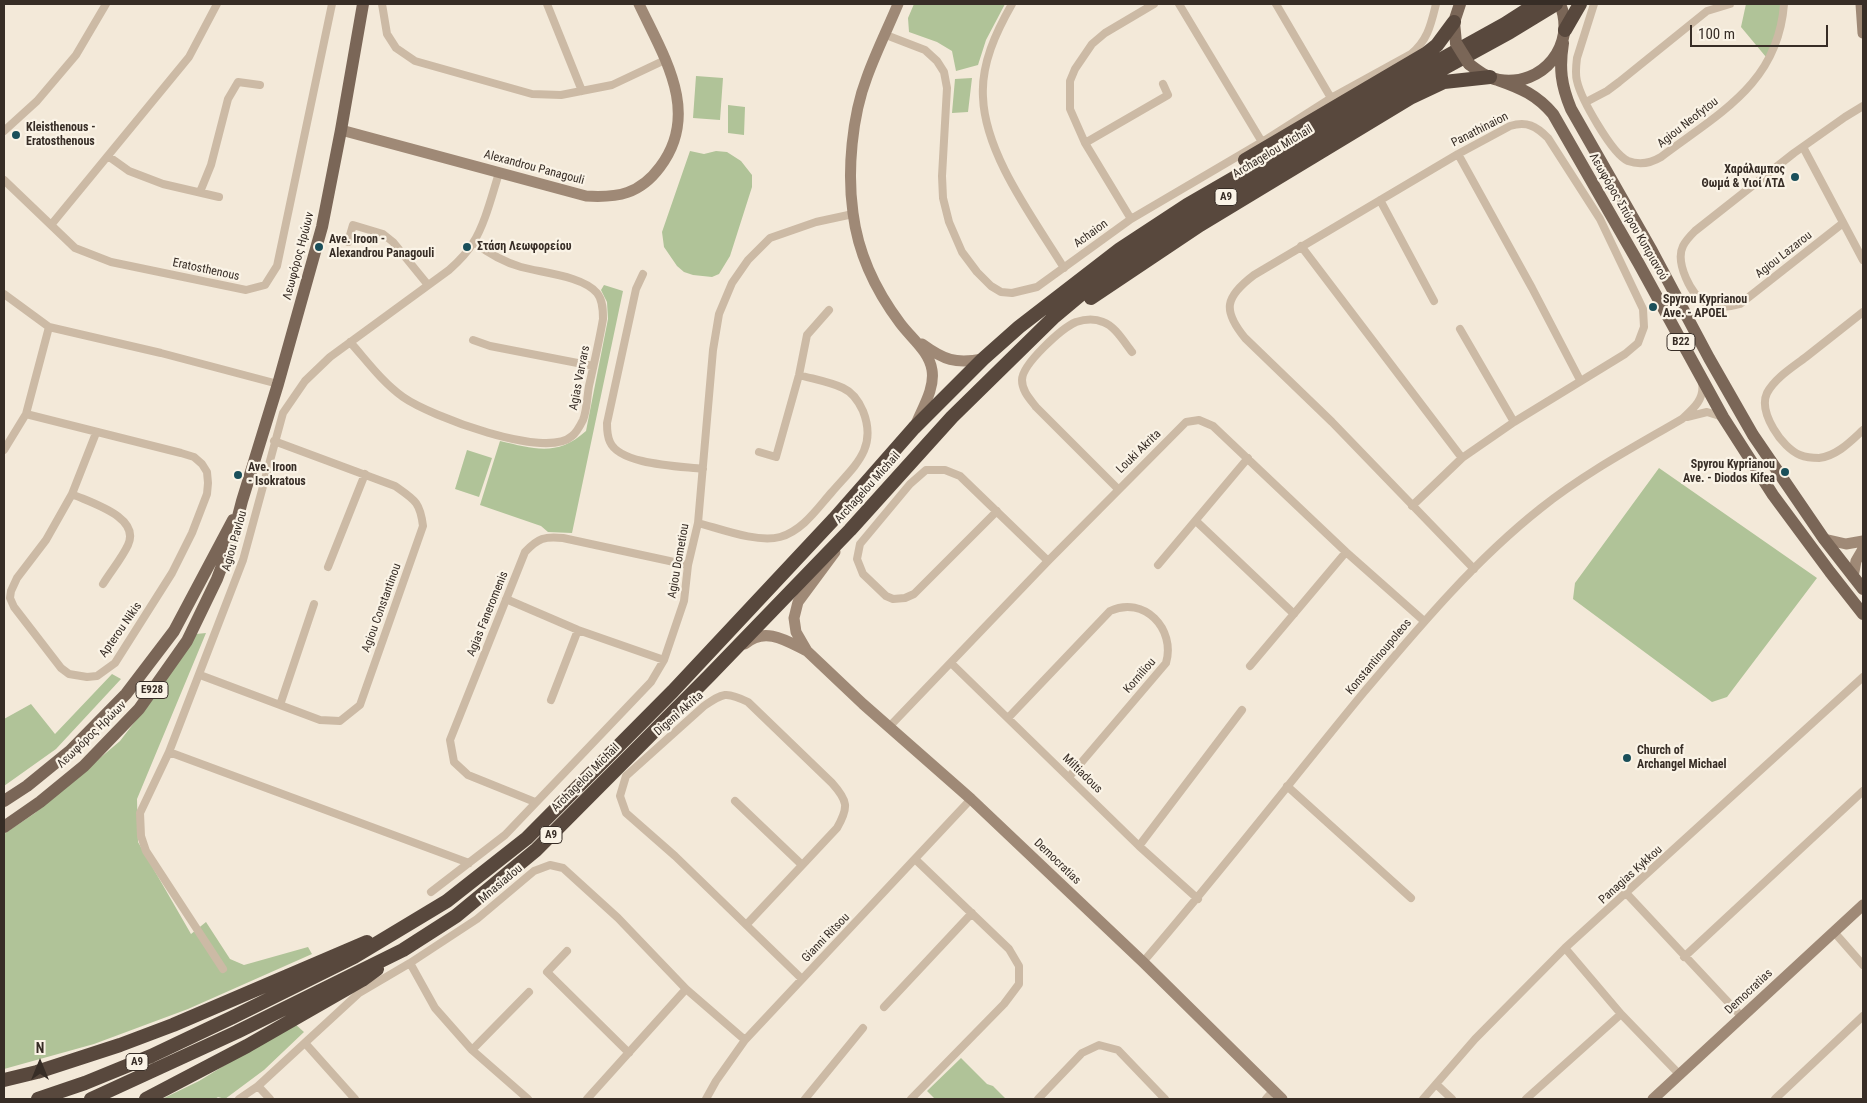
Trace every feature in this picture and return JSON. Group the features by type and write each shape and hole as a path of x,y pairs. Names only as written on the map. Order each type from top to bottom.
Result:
{"highway":[{"name":"Archagelou Michail","path":"38,1099 85,1083 151,1056 233,1017 354,957 447,901 527,838 713,650 834,519 914,428 983,359 1019,328 1120,249 1187,205 1400,82 1505,24 1536,4"},
{"path":"1564,36 1580,4"},
{"name":"Archagelou Michail","path":"91,1099 237,1032 403,950 456,916 536,850 724,662 850,530 952,417 1053,318 1128,258 1194,216 1404,90 1559,5"},
{"path":"1019,328 1032,308 1116,241 1182,197 1427,53 1438,45 1457,10"},
{"path":"1016,354 1057,325 1095,294 1200,225 1410,98 1444,82 1494,79"},
{"path":"4,1080 120,1045 173,1026 353,947 399,931"},
{"path":"146,1099 247,1046 362,980 403,950"}],"main road":[{"name":"Λεωφόρος Ηρώων","path":"4,826 40,802 84,766 139,708 187,641 217,579 233,536 239,509 278,384 322,227 363,4"},
{"name":"B22","path":"1559,5 1564,36"},
{"name":"B22","path":"1457,10 1456,43 1469,64 1494,79"},
{"path":"1494,79 1512,81 1538,74 1553,60 1564,36"},
{"name":"Λεωφόρος Σπύρου Κυπριανού","path":"1564,36 1560,68 1563,86 1571,109 1652,251 1753,436 1824,539 1863,589"},
{"name":"Λεωφόρος Σπύρου Κυπριανού","path":"1494,79 1524,89 1537,97 1553,114 1639,264 1723,417 1773,495 1863,614"},
{"name":"Λεωφόρος Ηρώων","path":"4,800 27,786 70,751 126,694 174,631 239,509"}],"street":[{"path":"51,225 189,57 217,4"},
{"name":"Eratosthenous","path":"4,180 75,248 111,262 246,290 265,285 276,266 332,4"},
{"path":"382,4 388,34 396,48 414,60 532,94 561,95 612,85 665,60"},
{"path":"547,4 582,91"},
{"name":"Alexandrou Panagouli","path":"341,130 586,196 619,196 636,189 651,179 666,159 674,142 678,127 678,105 674,85 665,60 639,4"},
{"path":"898,4 866,78 854,133 850,183 853,214 860,245 872,279 901,325 911,335 943,358 966,361 983,359"},
{"path":"1012,4 994,37 985,72 984,112 993,146 1003,168 1064,268"},
{"path":"1131,219 1085,143 1070,109 1070,81 1074,69 1092,44 1105,33 1154,4"},
{"path":"1179,4 1262,142"},
{"path":"1276,4 1330,98"},
{"name":"Achaion","path":"886,34 925,50 937,61 944,72 947,88 942,160 943,198 949,222 962,252 972,265 991,286 1000,292 1012,294 1037,287 1131,219 1262,142 1330,98 1411,54 1419,48 1427,37 1436,4"},
{"name":"Agiou Neofytou","path":"1594,4 1584,32 1576,68 1577,83 1606,138 1622,158 1637,163 1655,161 1744,93 1766,65 1773,52 1779,35 1784,4"},
{"path":"1586,102 1619,82 1706,11 1730,4"},
{"path":"1861,4 1863,33"},
{"path":"4,131 37,101 76,55 103,5"},
{"path":"200,192 211,165 228,99 238,82 260,85"},
{"path":"1085,143 1168,95 1163,84"},
{"name":"Agiou Lazarou","path":"1843,223 1740,304 1719,307 1707,304 1698,298 1684,274 1681,260 1682,246 1688,238 1803,147 1845,116 1863,106"},
{"name":"Panathinaion","path":"1412,506 1462,458 1514,422 1625,354 1638,343 1644,327 1642,309 1600,219 1548,138 1539,129 1526,124 1510,126 1458,154 1301,246 1240,286 1231,300 1229,312 1234,325 1245,338 1332,422 1412,506 1474,569"},
{"path":"1803,147 1863,260"},
{"path":"1458,154 1580,380"},
{"path":"108,156 129,171 163,184 219,197"},
{"name":"Agiou Pavlou","path":"223,969 146,851 141,836 140,813 169,752 243,560 283,413 305,381 330,357 450,270 474,242 488,208 499,173"},
{"path":"1380,200 1434,302"},
{"name":"Agiou Dometiou","path":"431,892 505,835 534,802 651,682 664,660 684,601 688,565 698,523 713,350 719,314 732,283 748,260 770,238 816,222 853,214"},
{"path":"348,242 353,225 383,234 401,250 428,285"},
{"name":"Agias Varvars","path":"350,342 388,385 405,398 444,418 470,428 534,443 562,441 572,436 583,420 603,319 603,305 598,294 584,283 519,267 489,254 474,242"},
{"path":"1301,246 1462,458"},
{"path":"643,274 636,289 607,423 610,443 622,455 650,462 703,469"},
{"path":"4,294 49,326 278,384"},
{"path":"759,452 776,457 799,375 807,335 829,310"},
{"path":"1863,312 1786,372 1769,390 1765,404 1770,422 1779,436 1801,456 1819,458 1826,456 1844,447 1863,430"},
{"path":"1118,489 1036,407 1024,392 1022,381 1024,369 1032,358 1074,323 1085,320 1104,322 1113,328 1132,352"},
{"path":"4,450 26,414 49,326"},
{"path":"1460,330 1514,422"},
{"path":"911,335 928,359 932,370 932,384 914,428"},
{"path":"474,340 490,346 593,366"},
{"path":"698,523 739,534 769,539 795,531 811,516 860,460 868,441 868,431 861,406 854,396 844,388 799,375"},
{"name":"Konstantinoupoleos","path":"1142,962 1198,899 1287,786 1424,621 1474,569 1541,508 1583,478 1682,419 1700,399 1703,392 1701,379"},
{"name":"Konstantinoupoleos","path":"1682,419 1707,412 1723,417"},
{"name":"Apterou Nikis","path":"26,414 181,453 194,458 202,464 207,472 207,494 192,533 172,573 114,663 97,676 87,677 69,674 61,668 14,607 10,598 17,578 46,540 72,494 96,432"},
{"name":"Louki Akrita","path":"889,727 1118,489 1186,422 1199,420 1213,426 1346,552 1424,621"},
{"name":"Agiou Constantinou","path":"200,675 320,720 340,721 360,705 423,526 421,509 410,496 395,486 274,441"},
{"path":"1158,564 1248,458"},
{"path":"997,512 914,594 905,598 893,599 886,596 863,574 857,559 860,544 910,484 926,470 945,470 960,476 1048,561"},
{"path":"328,567 365,474"},
{"path":"72,494 121,517 128,524 131,534 129,544 103,584"},
{"path":"1196,521 1294,614"},
{"name":"Democratias","path":"807,652 796,632 794,618 798,602 850,530"},
{"name":"Agias Faneromenis","path":"534,802 468,775 454,762 450,740 525,552 533,542 547,537 563,538 688,565"},
{"path":"1824,539 1846,544 1863,541"},
{"path":"1853,577 1856,561 1863,549"},
{"path":"1250,666 1346,552"},
{"path":"506,599 578,630 664,660"},
{"path":"280,704 314,604"},
{"name":"Korniliou","path":"1008,718 1110,611 1126,606 1138,608 1155,620 1162,627 1168,641 1169,648 1166,663 1069,777"},
{"path":"551,700 578,630"},
{"name":"Democratias","path":"724,662 752,638 761,635 780,637 807,652 971,799 1142,962 1270,1095 1282,1099"},
{"name":"Miltiadous","path":"951,663 1139,846 1198,899"},
{"name":"Panagias Kykkou","path":"1423,1099 1475,1039 1565,948 1627,894 1857,680 1863,677"},
{"name":"Digeni Akrita","path":"746,924 837,828 845,813 843,796 748,702 733,694 718,696 704,706 626,776 620,796 626,813 675,856 802,979"},
{"path":"1139,846 1242,710"},
{"path":"169,752 468,863"},
{"path":"1287,786 1411,898"},
{"path":"1684,957 1863,792"},
{"name":"Gianni Ritsou","path":"706,1099 745,1040 971,799"},
{"path":"735,801 802,864"},
{"path":"911,1099 1004,1004 1019,984 1019,966 1009,949 915,859"},
{"name":"Mnasiadou","path":"239,1099 258,1086 359,993 477,920 534,871 550,866 562,868 618,918 686,989 745,1040"},
{"path":"1627,894 1742,1017"},
{"name":"Democratias","path":"1653,1099 1863,905"},
{"path":"884,1007 972,913"},
{"path":"1834,932 1863,966"},
{"path":"1565,948 1621,1014 1680,1075"},
{"path":"568,950 548,972 629,1054"},
{"path":"410,963 435,1008 472,1050 528,1099"},
{"path":"587,1099 686,989"},
{"path":"472,1050 529,992"},
{"path":"1526,1099 1621,1014"},
{"path":"1780,1098 1863,1016"},
{"path":"805,1099 863,1028"},
{"path":"305,1043 354,1099"},
{"path":"1038,1099 1082,1054 1099,1045 1118,1050 1165,1099"},
{"path":"1436,1084 1452,1099"},
{"path":"258,1086 270,1099"},
{"path":"1151,1099 1157,1092"}],"green space":[{"path":"914,4 1005,4 986,40 978,65 956,71 952,51 937,42 909,32 908,18"},
{"path":"1746,4 1781,4 1778,31 1766,57 1741,27"},
{"path":"696,76 723,78 720,120 693,118"},
{"path":"972,78 968,112 952,113 955,79"},
{"path":"728,105 745,107 744,135 728,133"},
{"path":"690,151 704,154 716,151 727,152 741,161 752,175 752,187 730,256 719,274 712,277 684,272 677,266 664,247 662,232"},
{"path":"604,285 623,291 572,533 548,532 541,526 480,505 500,441 535,448 555,448 565,445 586,431 608,319 607,302 601,290"},
{"path":"467,450 492,458 479,497 455,489"},
{"path":"1659,468 1817,578 1727,697 1712,702 1573,599 1575,583"},
{"path":"206,633 137,799 138,842 191,934 206,922 230,959 244,965 308,947 312,954 188,1009 94,1044 4,1069 4,834 35,813 120,741 156,694 196,634"},
{"path":"112,674 121,679 56,749 4,786 4,719 31,704 55,734"},
{"path":"294,1023 304,1032 264,1070 225,1099 218,1097 215,1099 162,1099 199,1081"},
{"path":"961,1058 987,1084 993,1086 1006,1099 935,1099 927,1091"}],"place":[{"name":"Kleisthenous - Eratosthenous","path":"16,135"},
{"name":"Χαράλαμπος Θωμά & Υιοί ΛΤΔ","path":"1795,177"},
{"name":"Ave. Iroon - Alexandrou Panagouli","path":"319,247"},
{"name":"Στάση Λεωφορείου","path":"467,247"},
{"name":"Spyrou Kyprianou Ave. - APOEL","path":"1653,307"},
{"name":"Spyrou Kyprianou Ave. - Diodos Kifea","path":"1785,472"},
{"name":"Ave. Iroon - Isokratous","path":"238,475"},
{"name":"Church of Archangel Michael","path":"1627,758"}]}
